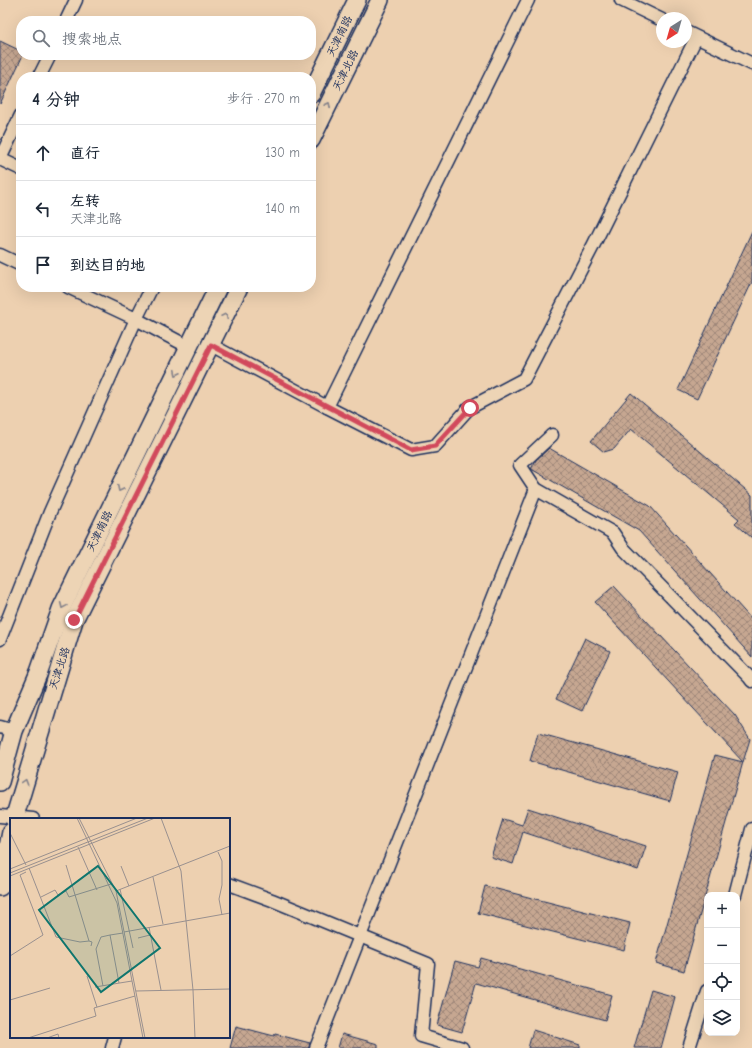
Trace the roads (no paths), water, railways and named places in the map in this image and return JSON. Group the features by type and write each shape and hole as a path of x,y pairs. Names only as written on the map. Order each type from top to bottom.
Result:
{"street":[{"path":"68,16 76,0"},
{"name":"天津南路","path":"316,84 356,0"},
{"name":"天津北路","path":"316,130 380,0"},
{"path":"327,407 528,0"},
{"path":"621,0 656,17"},
{"path":"692,35 752,64"},
{"path":"211,345 411,450 435,446 470,408 524,379 597,237 685,48"},
{"path":"42,72 48,60"},
{"path":"16,125 0,159 16,167"},
{"path":"0,255 16,263"},
{"path":"79,292 136,319 189,348"},
{"path":"0,639 50,512 150,292"},
{"name":"天津南路","path":"0,782 7,729 40,672 61,609 216,292"},
{"name":"天津北路","path":"11,818 74,620 237,292"},
{"path":"552,435 520,465 536,489 613,533 622,548 750,677 752,681"},
{"path":"316,1048 536,489"},
{"name":"天津北路","path":"0,887 10,821"},
{"path":"736,892 752,829"},
{"path":"230,884 428,964 421,1036 462,1048"},
{"path":"689,1048 704,1000"},
{"path":"112,1048 114,1038"}]}
